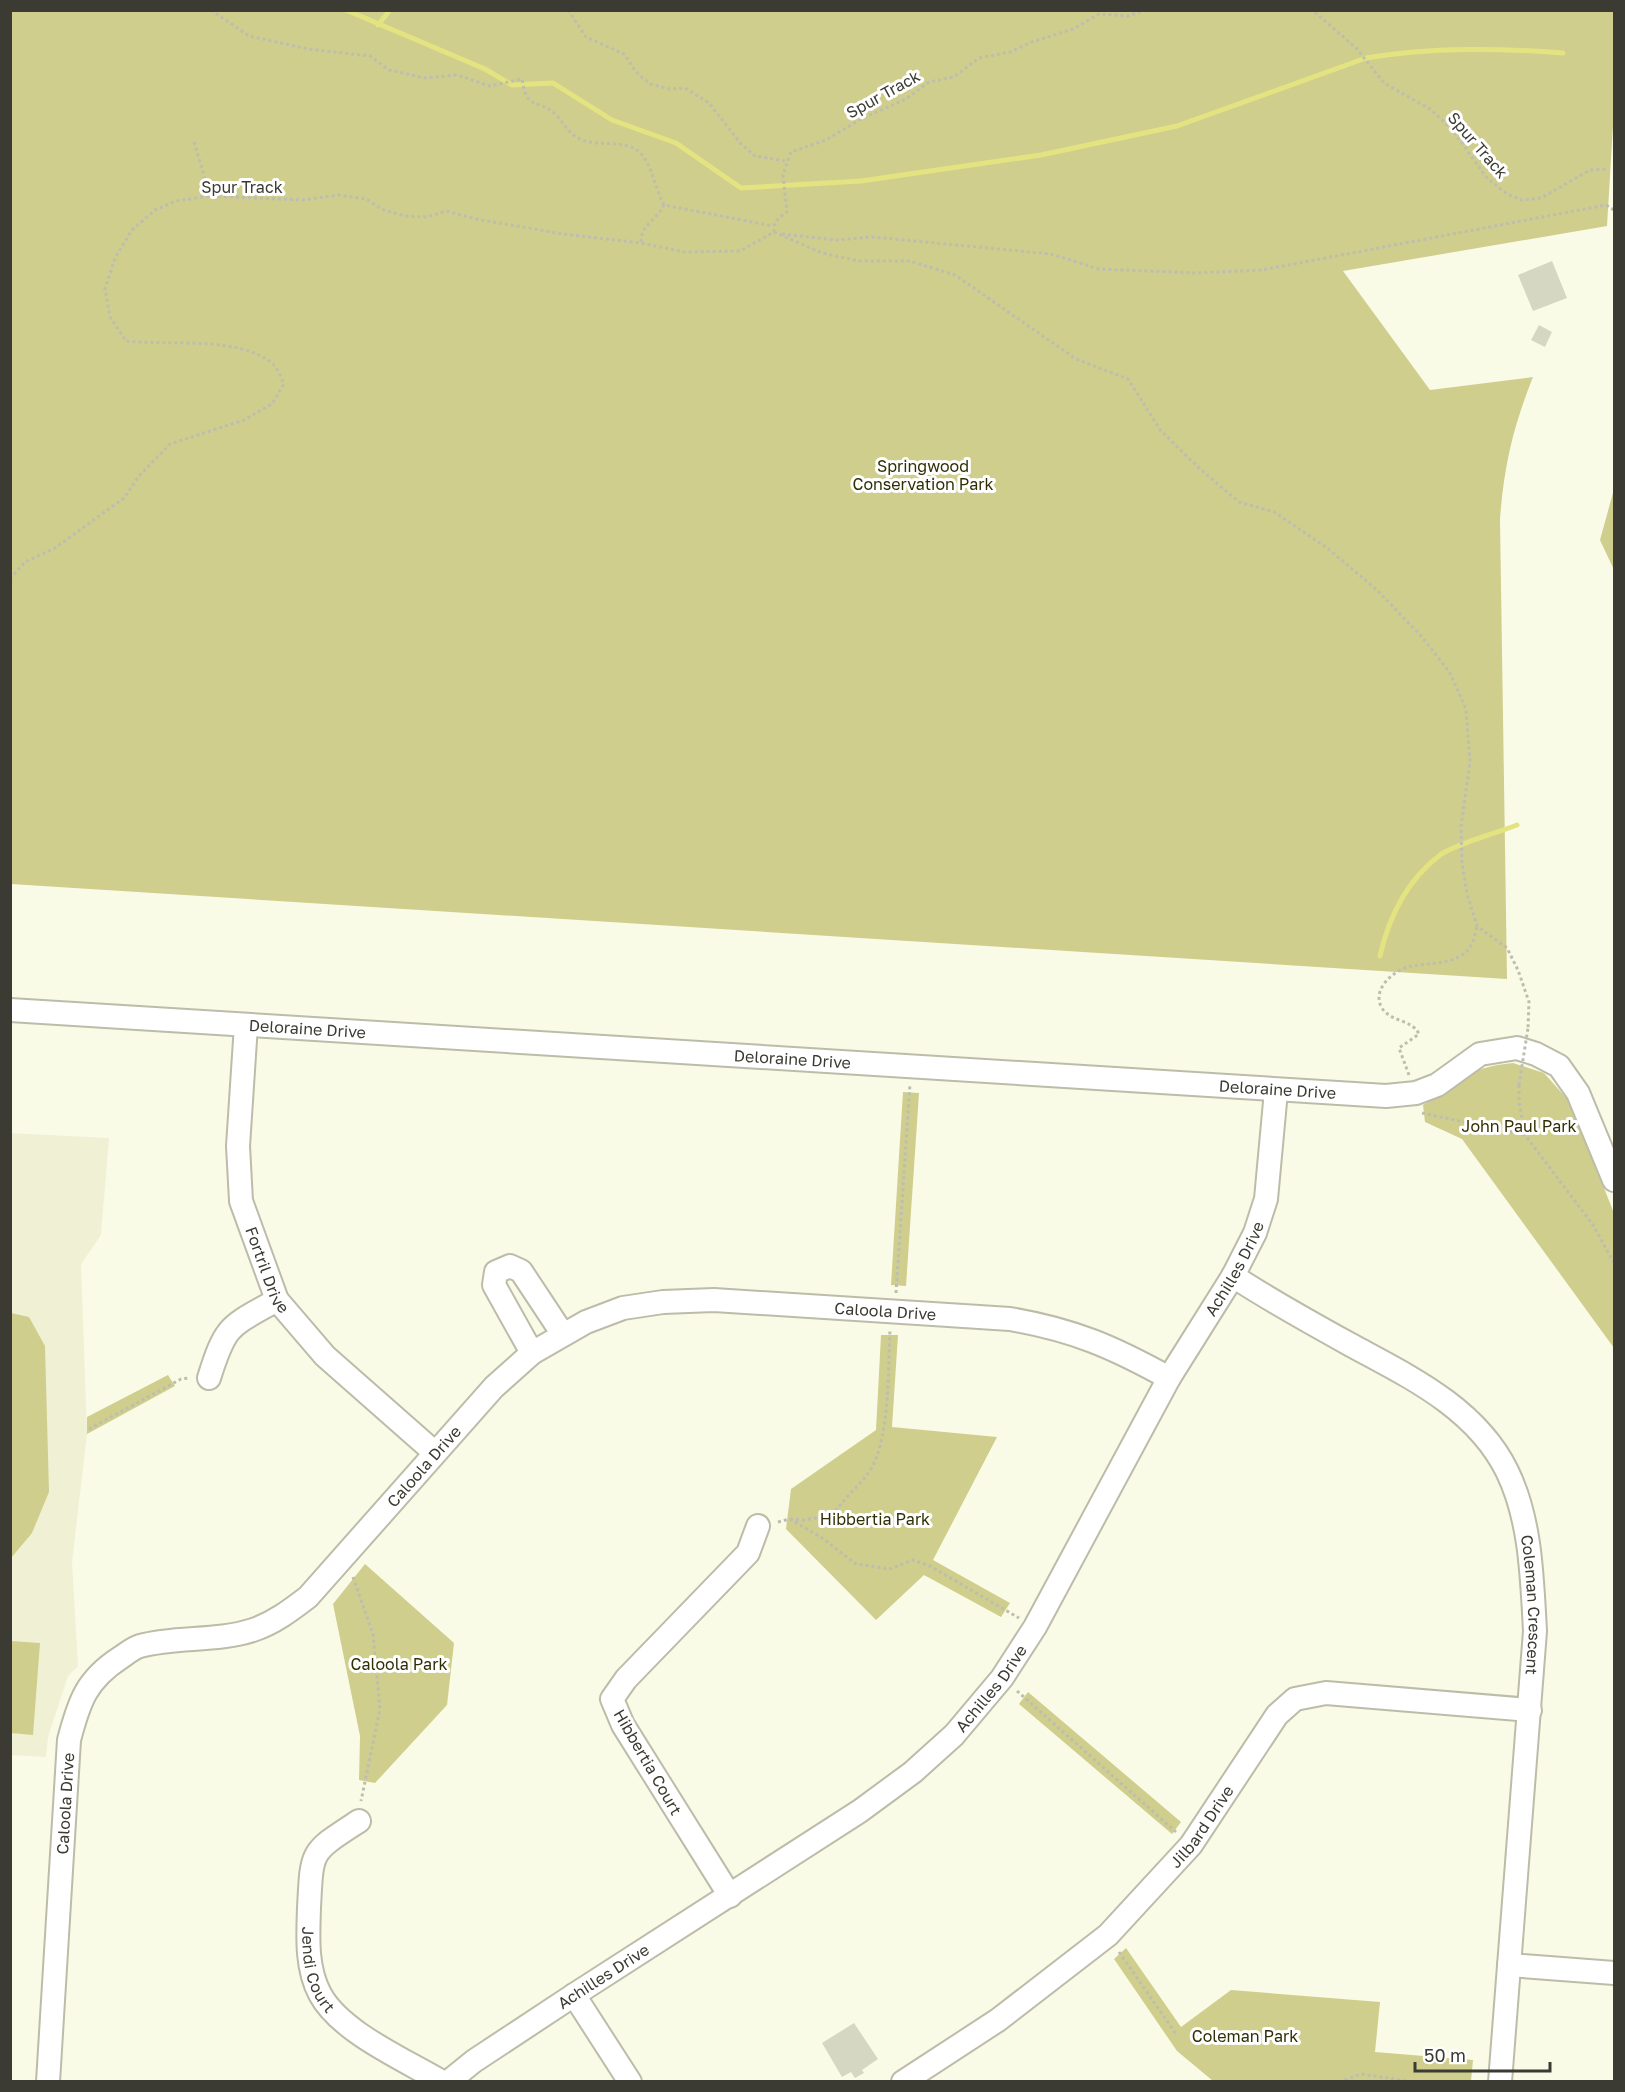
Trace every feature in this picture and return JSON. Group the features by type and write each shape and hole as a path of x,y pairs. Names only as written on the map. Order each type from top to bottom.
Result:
{"street":[{"name":"Deloraine Drive","path":"10,1010 1386,1096 1416,1093 1437,1084 1480,1054 1517,1048 1536,1054 1559,1066 1578,1093 1614,1180"},
{"name":"Fortril Drive","path":"246,1024 238,1146 241,1201 277,1300 325,1356 434,1452"},
{"name":"Achilles Drive","path":"448,2082 474,2061 574,1995 860,1811 913,1772 954,1735 1002,1678 1035,1627 1170,1378 1233,1275 1255,1233 1266,1199 1276,1090"},
{"path":"532,1353 494,1286 496,1272 510,1266 521,1270 562,1333"},
{"name":"Coleman Crescent","path":"1233,1275 1269,1300 1424,1385 1461,1411 1486,1439 1507,1471 1523,1518 1532,1572 1535,1631 1500,2082"},
{"path":"209,1378 221,1342 233,1324 277,1300"},
{"name":"Caloola Drive","path":"48,2082 69,1740 77,1711 88,1685 109,1665 137,1646 212,1639 253,1629 282,1616 308,1597 434,1452 494,1387 532,1353 562,1333 623,1308 663,1302 714,1300 1010,1319 1049,1326 1088,1337 1115,1348 1170,1378"},
{"name":"Hibbertia Court","path":"730,1896 623,1725 612,1699 626,1679 748,1553 758,1526"},
{"name":"Jilbard Drive","path":"903,2082 998,2020 1108,1935 1191,1845 1277,1715 1295,1700 1326,1693 1530,1710"},
{"name":"Jendi Court","path":"359,1821 319,1848 311,1867 307,1948 320,1994 352,2030 441,2082"},
{"path":"1509,1965 1614,1973"},
{"path":"574,1995 630,2082"}],"path":[{"path":"211,10 249,36 308,49 370,56 389,70 425,78 457,75 490,86 522,79 524,90 532,104 554,114 579,139 635,149 651,167 655,189 664,205"},
{"path":"568,10 586,37 624,54 636,72 650,84 670,89 685,88 709,103 741,144 755,156 786,161 783,175 787,212 773,225"},
{"name":"Spur Track","path":"786,161 791,152 826,140 861,119 906,99 929,82 954,77 979,58 1010,52 1032,42 1073,29 1099,14 1128,16 1145,10"},
{"name":"Spur Track","path":"1309,10 1317,14 1356,48 1384,83 1430,109 1452,129 1486,177 1507,194 1521,200 1541,198 1590,170 1608,169"},
{"path":"194,142 210,196"},
{"name":"Spur Track","path":"10,579 25,562 55,548 124,498 139,476 170,444 244,420 272,404 284,384 275,366 259,354 202,344 126,341 110,317 105,289 115,258 132,230 156,210 176,201 210,196 303,200 338,195 366,199 384,210 405,216 427,217 446,211 476,219 563,234 641,243 685,252 741,251 774,232"},
{"path":"664,205 773,225"},
{"path":"641,243 641,232 659,214 664,205"},
{"path":"774,232 800,238 836,240 873,237 1051,254 1099,268 1196,273 1262,270 1606,205 1614,210"},
{"path":"773,225 774,232"},
{"path":"774,232 822,253 860,261 910,261 955,275 1076,359 1128,379 1161,431 1224,489 1239,502 1274,512 1326,547 1377,590 1422,637 1450,673 1466,710 1470,762 1461,827 1462,863 1467,894 1477,927 1466,952 1439,964 1407,968 1386,980 1379,993 1381,1008 1416,1029 1419,1034 1399,1048 1416,1093 1418,1112 1525,1135"},
{"path":"1477,927 1507,948 1529,1002 1528,1028 1519,1085 1519,1102 1525,1135 1593,1225 1614,1263"},
{"path":"89,1429 181,1379 209,1378"},
{"path":"758,1526 790,1519 822,1538 856,1564 890,1569 913,1560 930,1566 1035,1627"},
{"path":"343,1556 360,1593 373,1634 380,1709 361,1797 359,1821"},
{"path":"1002,1678 1191,1845"},
{"path":"1108,1935 1176,2034"},
{"path":"1339,2082 1361,2074 1414,2082"}],"shaded area":[{"path":"10,1133 109,1138 101,1235 81,1264 87,1434 72,1562 78,1666 68,1676 48,1737 46,1757 11,1755"}],"green space":[{"name":"Springwood Conservation Park","path":"10,11 1614,11 1614,109 1607,226 1343,271 1430,390 1533,377 1510,447 1500,519 1507,979 11,884"},
{"path":"1614,489 1614,570 1600,540"},
{"name":"John Paul Park","path":"1513,1063 1544,1073 1569,1101 1614,1213 1614,1348 1462,1139 1425,1122 1423,1105 1477,1070"},
{"path":"903,1092 919,1093 906,1286 891,1285"},
{"path":"11,1313 29,1317 45,1346 49,1492 32,1533 11,1558"},
{"name":"Hibbertia Park","path":"881,1335 898,1335 892,1427 997,1437 933,1560 1010,1603 1001,1617 924,1575 876,1620 786,1529 791,1489 876,1430"},
{"path":"168,1375 175,1386 87,1434 87,1417"},
{"name":"Caloola Park","path":"365,1564 454,1643 447,1705 375,1783 359,1780 360,1736 333,1604"},
{"path":"11,1641 40,1643 33,1735 11,1733"},
{"path":"1028,1692 1181,1822 1172,1834 1019,1704"},
{"name":"Coleman Park","path":"1126,1948 1181,2027 1231,1990 1380,2002 1375,2052 1473,2060 1471,2081 1213,2081 1177,2051 1114,1959"}],"building":[{"path":"1552,261 1567,298 1533,311 1518,275"},
{"path":"1539,325 1552,332 1545,347 1531,340"},
{"path":"854,2023 878,2059 862,2070 864,2073 855,2078 851,2072 842,2077 822,2043"}],"waterway":[{"path":"346,10 485,69 512,85 553,83 612,120 676,143 741,188 861,181 1041,155 1177,126 1366,58 1415,52 1464,50 1563,53"},
{"path":"378,25 390,10"},
{"path":"1380,956 1394,913 1408,888 1428,865 1447,851 1517,825"}]}
